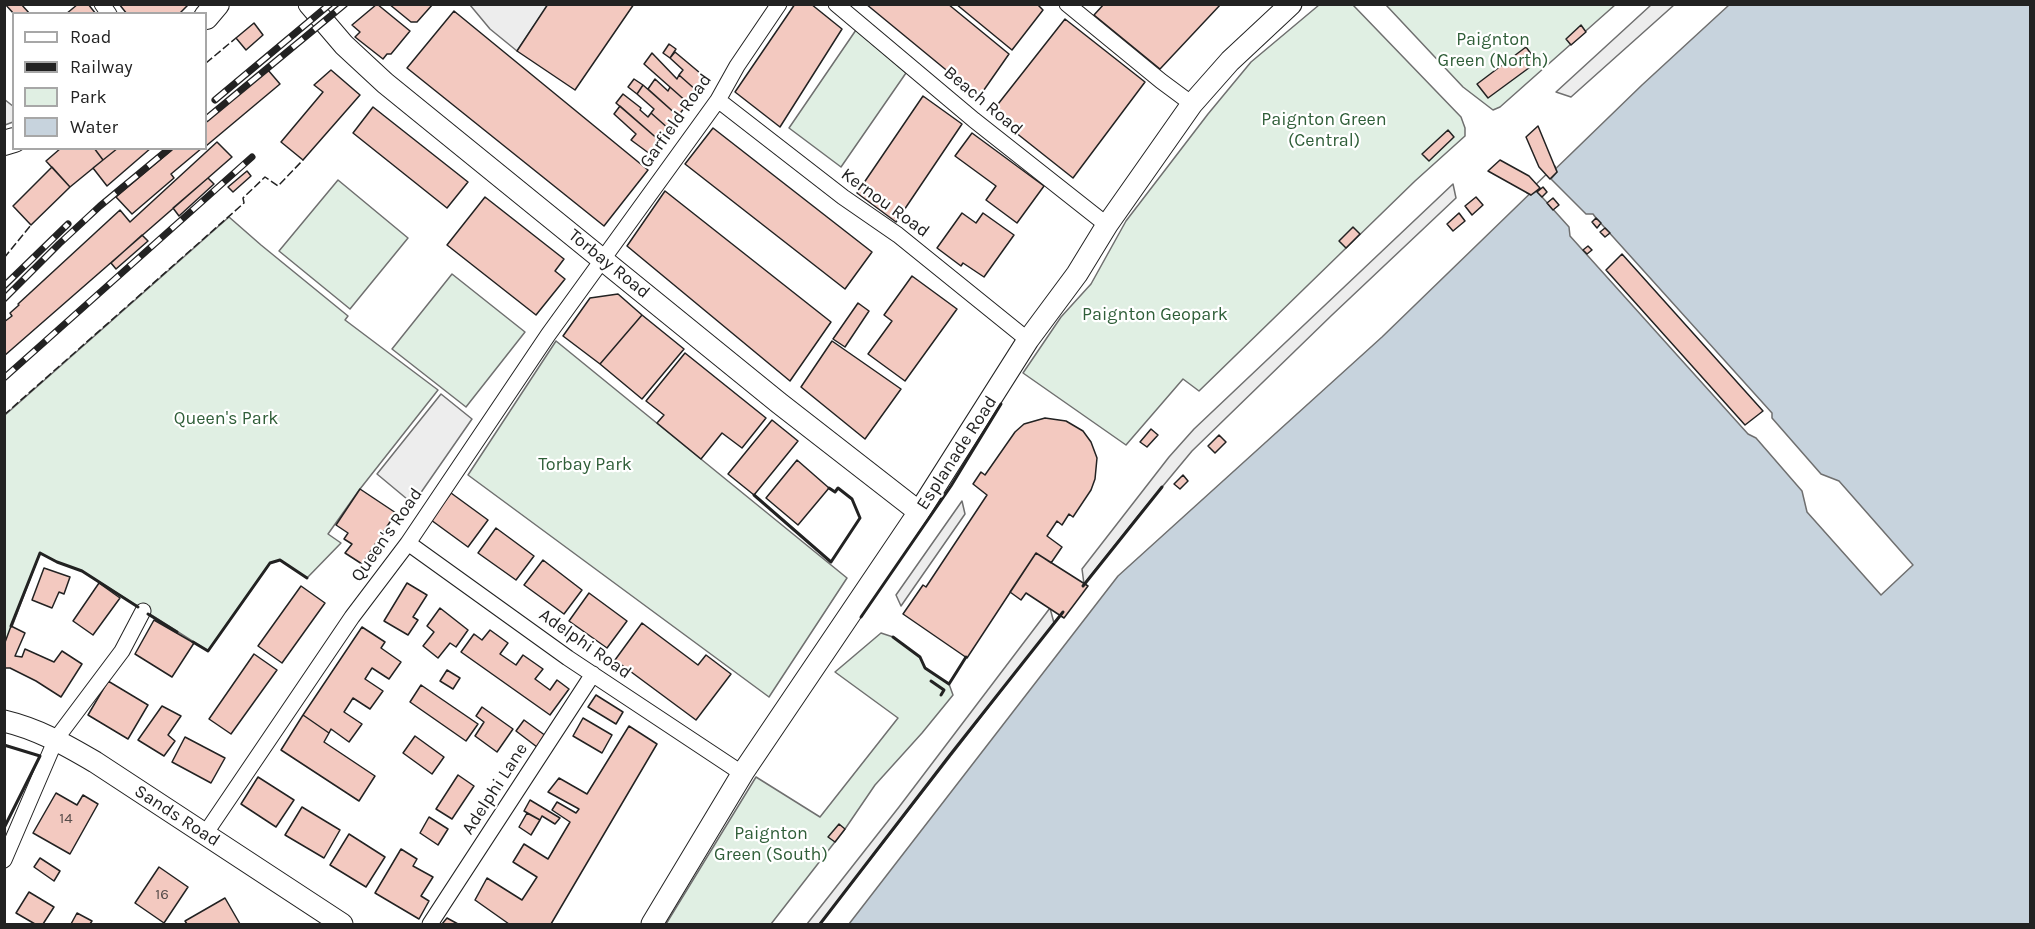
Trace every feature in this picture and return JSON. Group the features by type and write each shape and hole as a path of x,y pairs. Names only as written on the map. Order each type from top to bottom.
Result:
{"main road":[{"path":"207,16 217,4"},
{"name":"Torbay Road","path":"309,4 344,45 385,83 779,403 919,512"},
{"name":"Esplanade Road","path":"652,924 743,774 919,512 1028,340 1077,274 1107,225 1192,104 1230,61 1291,4"},
{"name":"Sands Road","path":"4,721 23,725 56,739 95,762 342,924"}],"street":[{"name":"Garfield Road","path":"602,259 718,100 736,66 779,4"},
{"name":"Beach Road","path":"836,4 974,120 1107,225"},
{"path":"1067,4 1192,104"},
{"name":"Kernou Road","path":"718,100 843,197 898,235 1028,340"},
{"name":"Queen's Road","path":"205,834 352,617 408,543 484,428 602,259"},
{"name":"Adelphi Road","path":"408,543 593,674 743,774"},
{"path":"4,860 56,739 122,651 143,611"},
{"name":"Adelphi Lane","path":"430,924 593,674"}],"green space":[{"path":"1319,5 1353,5 1461,117 1465,136 1415,181 1199,391 1183,379 1126,445 1023,373 1061,317 1091,284 1126,221 1208,114 1251,62"},
{"name":"Paignton Green (North)","path":"1386,5 1615,5 1500,107 1493,110 1463,87"},
{"path":"856,30 906,73 841,167 789,128"},
{"path":"338,180 408,238 350,309 279,251"},
{"name":"Queen's Park","path":"229,217 348,316 345,320 438,390 360,489 328,534 341,543 307,578 280,560 270,563 208,651 82,571 40,553 5,645 5,415"},
{"path":"452,274 525,332 466,407 392,349"},
{"name":"Torbay Park","path":"556,341 847,578 769,697 468,475"},
{"name":"Paignton Green (South)","path":"881,633 893,637 920,657 925,668 949,684 953,695 875,785 845,829 771,924 666,924 756,777 820,817 898,718 835,672"}],"shaded area":[{"path":"470,5 548,5 517,51 490,29"},
{"path":"1651,5 1674,5 1571,97 1556,92"},
{"path":"4,99 12,105 12,122 5,125"},
{"path":"1453,184 1456,198 1192,451 1084,584 1082,569 1169,457 1194,429"},
{"path":"441,394 472,419 413,504 377,474"},
{"path":"962,501 965,514 901,606 896,595"},
{"path":"1050,608 1054,623 820,924 807,924 899,807"}],"water":[{"path":"1729,5 2030,5 2030,924 849,924 1118,576 1382,337 1642,85"}],"pier":[{"path":"1555,166 1557,172 1551,179 1586,214 1593,214 1772,413 1772,418 1821,474 1839,481 1913,565 1881,595 1807,512 1802,491 1756,438 1748,434 1570,236 1569,227 1537,191 1531,195 1527,193"}],"building":[{"path":"5,4 21,4 28,12 12,12"},
{"path":"78,4 88,4 94,12 68,12"},
{"path":"119,4 189,4 181,12 125,12"},
{"path":"377,4 410,31 391,54 387,54 383,59 355,37 360,32 352,25"},
{"path":"389,4 433,4 417,22 411,22"},
{"path":"548,4 634,4 575,90 517,51"},
{"path":"795,4 811,4 842,29 780,127 735,92"},
{"path":"866,4 948,4 1009,54 979,97"},
{"path":"956,4 1037,4 1043,10 1012,50"},
{"path":"1104,4 1221,4 1160,69 1094,15"},
{"path":"454,11 648,170 604,226 407,68"},
{"path":"1065,19 1145,82 1073,178 991,113"},
{"path":"254,23 263,35 246,50 236,38"},
{"path":"1581,25 1586,32 1571,45 1566,39"},
{"path":"669,44 676,49 670,58 663,53"},
{"path":"1526,47 1537,62 1488,98 1477,84"},
{"path":"675,52 706,78 697,91 679,75 683,70 670,58"},
{"path":"652,53 677,79 679,75 697,91 688,103 644,64"},
{"path":"268,70 280,84 207,145 207,121"},
{"path":"331,70 360,95 303,160 281,142 323,92 314,85"},
{"path":"634,79 643,85 637,94 628,87"},
{"path":"655,79 668,91 670,87 688,103 678,116 648,89"},
{"path":"643,85 678,116 669,129 651,113 654,109 637,94"},
{"path":"623,94 641,108 640,110 648,117 651,113 669,129 660,141 616,103"},
{"path":"923,96 962,124 896,222 857,193"},
{"path":"620,106 660,141 650,154 631,140 636,134 614,114"},
{"path":"373,107 468,182 447,208 353,133"},
{"path":"1538,126 1557,172 1550,179 1539,167 1526,137"},
{"path":"713,128 872,252 845,289 685,164"},
{"path":"1448,130 1454,137 1429,161 1422,154"},
{"path":"972,133 1044,186 1017,223 986,200 996,186 955,156"},
{"path":"217,142 232,157 4,356 4,322 12,316 10,313 18,304 120,210 130,222"},
{"path":"59,150 96,150 103,160 70,187 46,161"},
{"path":"96,150 116,150 103,160"},
{"path":"116,150 149,150 107,186 93,168"},
{"path":"172,150 200,150 171,174 174,178 132,214 116,197"},
{"path":"1500,160 1529,176 1540,188 1531,195 1488,171"},
{"path":"52,167 70,187 31,225 13,206"},
{"path":"247,171 251,176 233,192 228,187"},
{"path":"208,178 214,184 179,216 173,208"},
{"path":"1543,187 1547,192 1542,197 1537,192"},
{"path":"665,191 831,322 790,381 627,246"},
{"path":"485,197 564,259 555,271 565,279 536,315 447,245"},
{"path":"1476,197 1483,205 1472,215 1465,206"},
{"path":"1553,198 1559,205 1553,210 1547,203"},
{"path":"962,213 976,223 983,213 1014,235 984,277 963,263 961,266 937,248"},
{"path":"1459,213 1465,221 1453,231 1447,224"},
{"path":"1596,218 1601,223 1597,228 1592,222"},
{"path":"1353,227 1360,234 1346,248 1339,241"},
{"path":"1605,228 1610,233 1605,237 1600,232"},
{"path":"142,235 148,241 116,269 111,263"},
{"path":"1588,246 1592,250 1587,254 1583,250"},
{"path":"1622,254 1763,411 1745,425 1606,270"},
{"path":"912,276 957,309 905,381 868,354 892,321 884,315"},
{"path":"618,294 642,315 600,364 563,336 590,298"},
{"path":"858,303 869,311 845,347 833,339"},
{"path":"642,315 684,349 642,399 600,364"},
{"path":"832,341 901,389 865,439 801,387"},
{"path":"685,353 766,418 742,448 722,433 701,459 657,423 664,415 646,401"},
{"path":"1045,418 1066,421 1083,431 1091,442 1097,458 1095,479 1091,490 1073,517 1069,514 1062,525 1057,521 1047,536 1062,547 1051,563 1036,553 967,658 903,614 923,585 926,587 987,495 973,484 981,472 985,475 1015,432 1024,424"},
{"path":"772,420 798,441 754,495 728,474"},
{"path":"1151,429 1158,435 1147,447 1140,442"},
{"path":"1219,435 1226,442 1215,453 1208,446"},
{"path":"797,460 829,488 798,525 766,498"},
{"path":"1183,475 1188,481 1180,489 1174,484"},
{"path":"360,489 396,513 362,564 345,553 352,544 344,539 348,533 336,525"},
{"path":"451,493 488,520 468,547 431,520"},
{"path":"496,528 534,556 516,580 478,553"},
{"path":"1036,553 1088,586 1064,618 1026,593 1021,600 1010,592"},
{"path":"543,560 582,590 564,614 524,585"},
{"path":"44,568 70,577 64,594 59,592 52,608 32,600"},
{"path":"99,583 120,598 93,635 73,621"},
{"path":"407,583 427,595 413,617 418,620 408,635 384,621"},
{"path":"301,586 325,603 282,663 258,646"},
{"path":"589,593 627,621 607,648 569,621"},
{"path":"440,608 468,630 456,647 450,643 438,658 423,646 434,632 427,626"},
{"path":"154,620 194,643 172,677 135,654"},
{"path":"642,623 698,665 706,655 731,674 696,720 615,660"},
{"path":"11,626 25,633 15,656 22,657 25,649 54,662 62,651 82,664 61,697 36,681 10,668 4,668 4,645"},
{"path":"362,627 385,642 381,648 401,662 389,679 372,668 365,679 383,691 370,709 353,698 344,712 362,724 349,742 331,729 329,733 303,715"},
{"path":"490,630 508,643 500,654 516,665 523,655 543,669 535,679 550,690 557,680 569,689 550,715 461,652 474,634 482,640"},
{"path":"254,654 277,670 231,734 209,719"},
{"path":"447,670 460,678 453,689 440,681"},
{"path":"108,681 148,705 128,739 88,715"},
{"path":"421,685 478,724 466,741 410,702"},
{"path":"596,695 623,712 616,724 588,707"},
{"path":"162,706 181,716 168,735 175,741 164,756 138,740"},
{"path":"482,707 513,729 497,752 475,736 484,722 476,716"},
{"path":"303,715 329,733 324,742 375,776 359,801 281,750"},
{"path":"583,718 612,735 602,753 573,736"},
{"path":"524,720 546,736 537,747 516,731"},
{"path":"629,726 657,744 551,924 509,924 475,900 487,878 522,900 537,877 513,862 524,844 548,859 570,822 552,810 557,802 576,813 579,809 548,792 559,778 587,794"},
{"path":"415,736 444,757 432,774 403,753"},
{"path":"185,737 225,758 211,783 172,762"},
{"path":"458,775 474,786 452,819 436,809"},
{"path":"258,777 294,800 276,827 241,804"},
{"path":"56,793 77,805 83,795 98,804 70,854 33,833"},
{"path":"530,800 560,818 555,824 542,816 540,820 524,811"},
{"path":"302,807 340,830 324,858 285,835"},
{"path":"527,813 540,820 531,835 519,827"},
{"path":"429,817 448,829 438,845 420,833"},
{"path":"839,824 845,829 835,842 828,837"},
{"path":"349,834 385,857 366,887 330,865"},
{"path":"401,849 417,859 413,866 433,877 421,896 429,901 419,919 375,893"},
{"path":"40,858 60,871 54,881 34,867"},
{"path":"159,867 188,887 164,923 135,903"},
{"path":"29,892 54,907 43,924 35,924 16,913"},
{"path":"225,898 240,924 187,924 185,921"},
{"path":"77,913 92,921 90,924 71,924"},
{"path":"447,918 458,924 442,924"}],"railway":[{"path":"215,100 330,4"},
{"path":"207,118 345,4"},
{"path":"4,299 100,206 168,150"},
{"path":"4,378 252,157"},
{"path":"4,286 68,224"}],"fence":[{"path":"207,62 236,38"},
{"path":"4,415 244,203 243,198 265,177 278,186 303,160"},
{"path":"4,258 31,225"}],"wall":[{"path":"861,617 951,486 1001,404"},
{"path":"1083,586 1162,487"},
{"path":"754,495 831,562 860,518 852,499 838,488 835,492 829,488"},
{"path":"11,626 40,553 82,571 138,607"},
{"path":"193,642 208,651 270,563 280,560 307,578"},
{"path":"820,924 1063,612"},
{"path":"148,614 177,632"},
{"path":"893,637 920,657 925,668 949,684 966,657"},
{"path":"931,681 944,690 941,695"},
{"path":"4,745 40,756 4,828"}],"park label":[{"name":"Paignton Green (Central)","path":"1324,130"},
{"name":"Paignton Geopark","path":"1155,315"}]}
